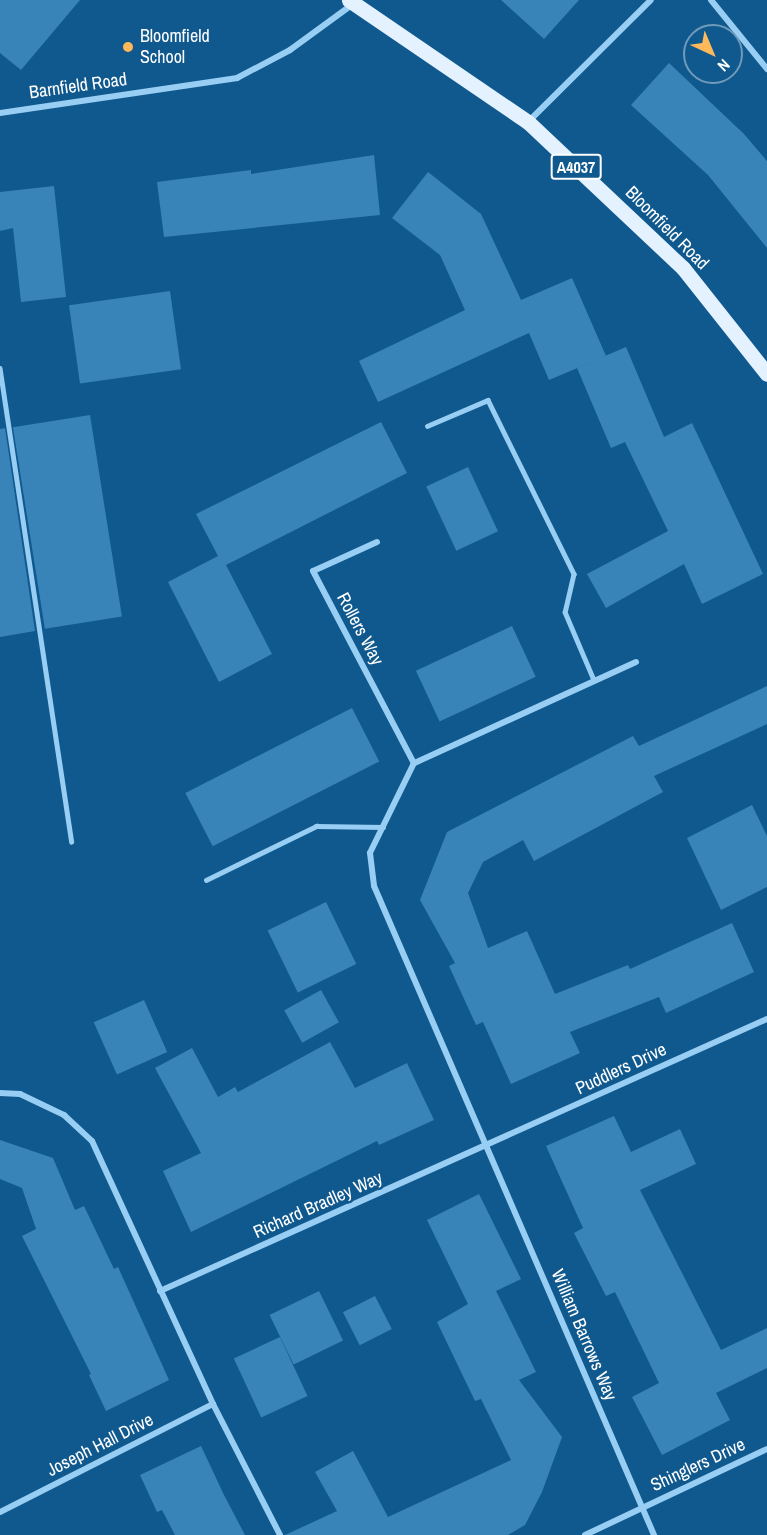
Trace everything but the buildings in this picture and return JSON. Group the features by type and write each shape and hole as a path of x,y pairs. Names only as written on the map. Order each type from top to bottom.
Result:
{"main road":[{"name":"Bloomfield Road","path":"352,2 528,122 683,268 767,374"}],"street":[{"path":"528,122 651,0"},
{"path":"711,0 767,69"},
{"name":"Barnfield Road","path":"0,113 237,78 290,50 352,2"},
{"name":"Rollers Way","path":"377,542 313,571 414,763"},
{"path":"414,763 636,662"},
{"name":"William Barrows Way","path":"414,763 370,853 374,886 654,1535"},
{"name":"Puddlers Drive","path":"488,1147 767,1019"},
{"path":"0,1093 20,1094 64,1115 92,1141 213,1404 280,1535"},
{"name":"Richard Bradley Way","path":"160,1292 488,1147"},
{"name":"Joseph Hall Drive","path":"0,1512 213,1404"},
{"name":"Shinglers Drive","path":"585,1535 767,1449"}],"lane":[{"path":"0,368 72,842"},
{"path":"427,426 488,400 574,574 565,612 594,680"},
{"path":"206,880 316,826 383,827"}],"place":[{"name":"Bloomfield School","path":"128,47"}]}
